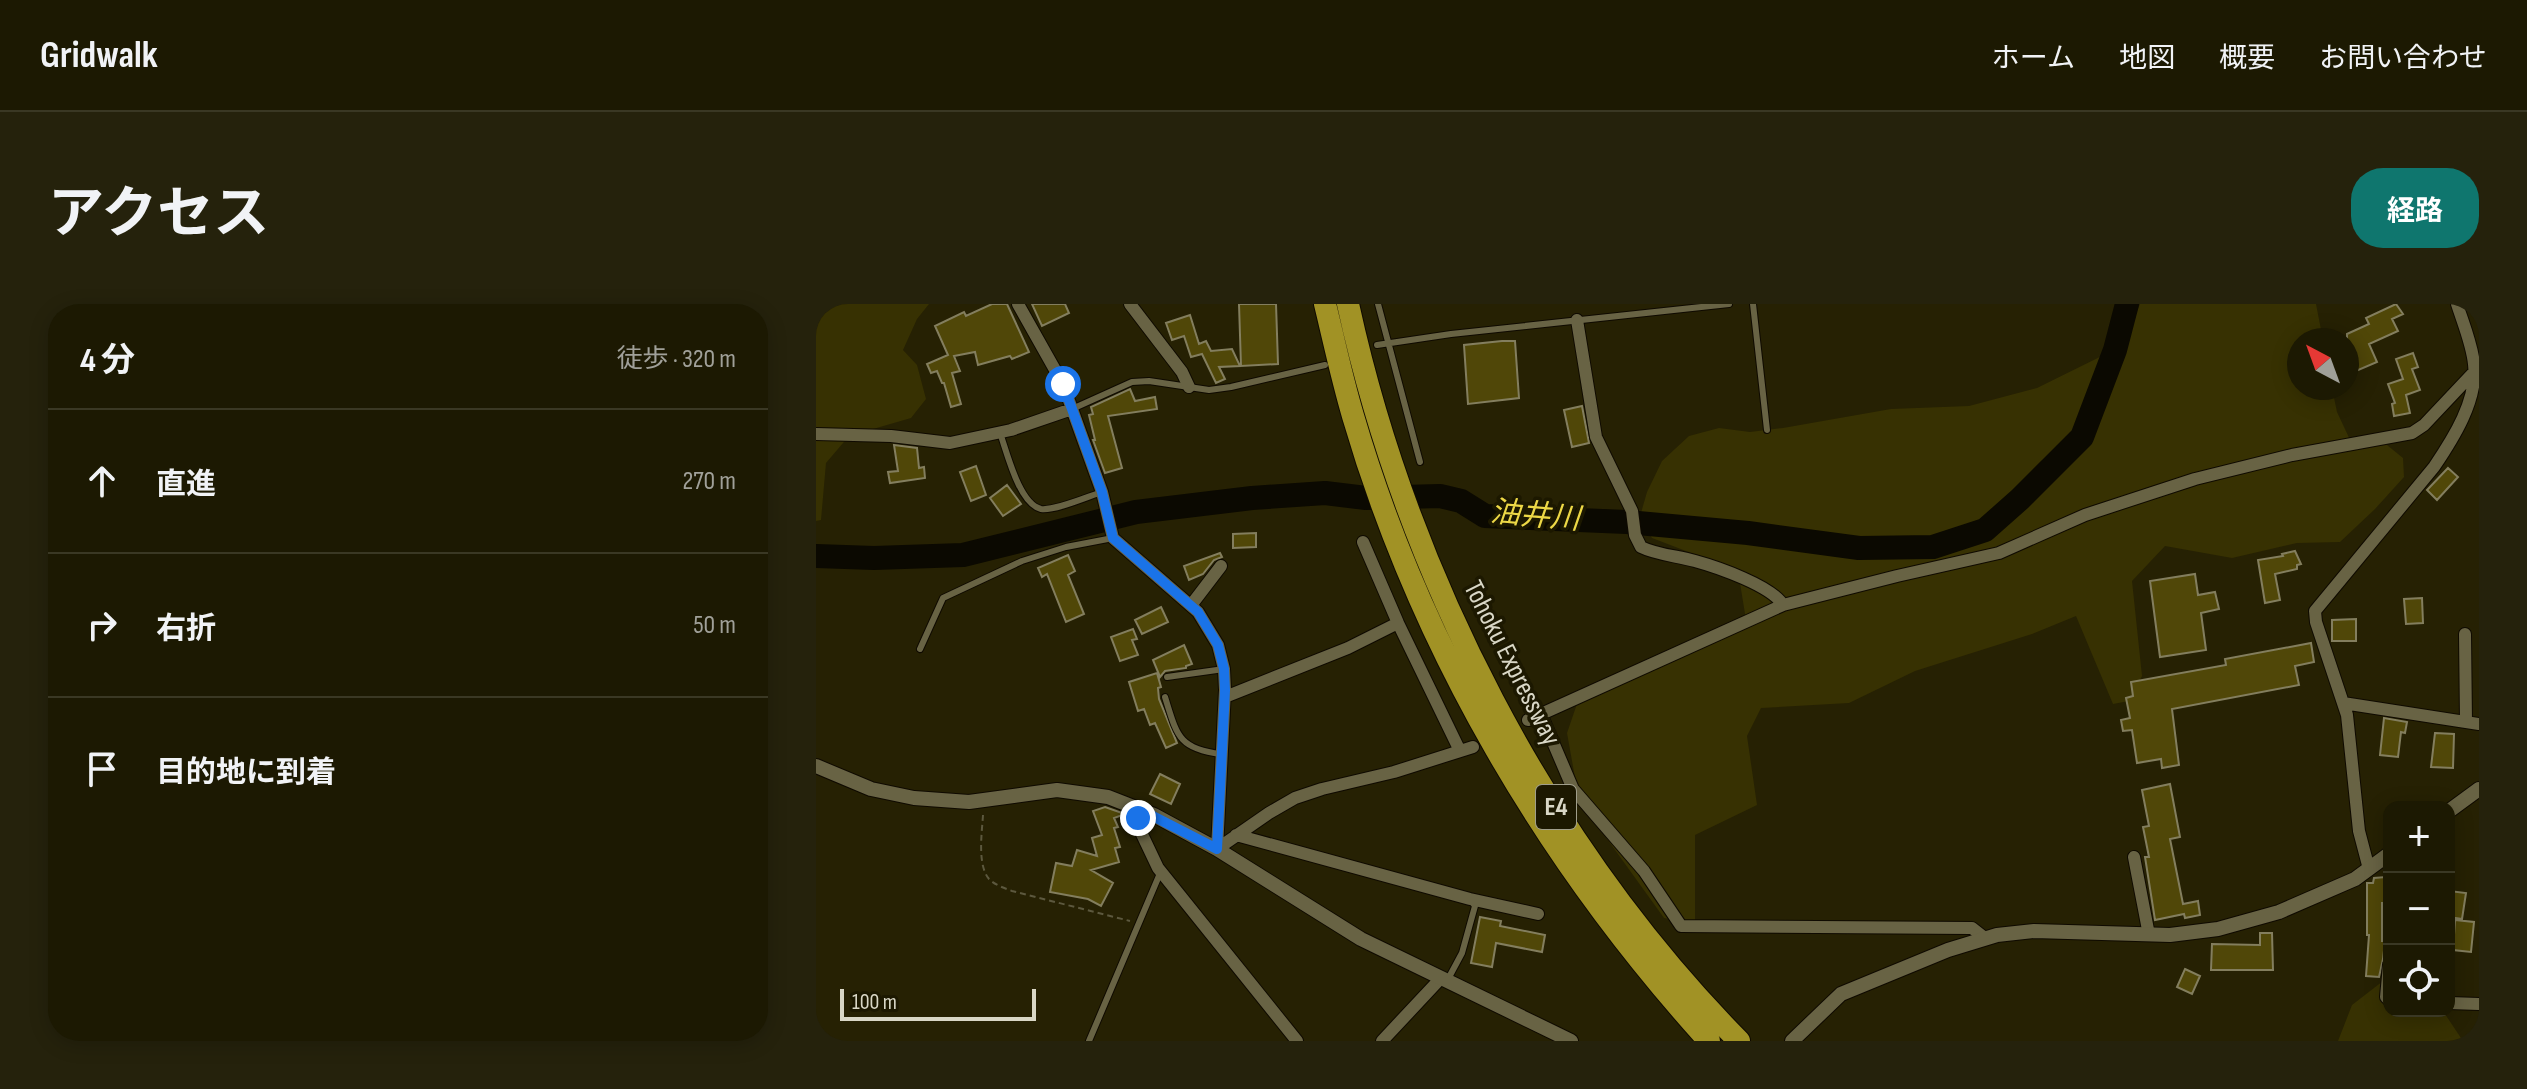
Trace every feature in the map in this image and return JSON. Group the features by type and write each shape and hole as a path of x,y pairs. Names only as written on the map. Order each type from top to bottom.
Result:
{"highway":[{"name":"Tohoku Expressway","path":"1325,304 1352,415 1395,540 1461,684 1544,830 1624,941 1709,1041"},
{"name":"Tohoku Expressway","path":"1348,304 1393,468 1420,542 1480,675 1563,819 1640,928 1739,1041"}],"street":[{"path":"1018,304 1063,384 1103,496 1113,538 1192,604 1218,645 1224,669 1225,697 1217,849"},
{"path":"1130,304 1182,372 1189,387"},
{"path":"2369,869 2359,831 2343,703 2315,611 2434,467 2463,415 2474,372 2470,343 2457,304"},
{"path":"1577,320 1596,437 1632,511 1635,535 1641,547 1699,562 1751,583 1779,598 1783,605"},
{"path":"1528,720 1783,605 1999,553 2085,515 2195,479 2292,455 2412,433 2424,425 2474,372"},
{"path":"816,434 891,436 950,443 1000,433 1072,409"},
{"path":"1363,542 1460,751"},
{"path":"1192,604 1221,566"},
{"path":"1225,697 1348,648 1398,623"},
{"path":"2343,703 2473,723 2465,634"},
{"path":"1541,714 1573,789 1644,871 1681,926 1972,928 1986,939"},
{"path":"1217,849 1295,798 1473,747"},
{"path":"816,766 871,789 942,800 969,802 1057,790 1108,797 1139,809 1217,849 1361,939 1571,1041"},
{"path":"2455,807 2479,789"},
{"path":"1139,809 1139,828 1161,871 1297,1041"},
{"path":"1236,835 1470,899 1538,914"},
{"path":"2134,857 2149,935"},
{"path":"1792,1041 1841,994 1948,950 1986,939 2034,931 2170,935 2218,929 2279,912 2355,879 2383,858"},
{"path":"1382,1041 1444,980"},
{"path":"2455,1003 2479,1004"}],"lane":[{"path":"1378,304 1420,462"},
{"path":"1377,345 1729,304"},
{"path":"1753,304 1767,430"},
{"path":"1072,409 1132,382 1149,381 1209,390 1325,365"},
{"path":"1000,433 1021,491 1035,505 1042,509 1052,508 1103,496"},
{"path":"920,649 943,598 1022,561 1066,547 1113,538"},
{"path":"1167,677 1224,669"},
{"path":"1165,697 1180,737 1196,751 1223,754"},
{"path":"1089,1041 1161,871"},
{"path":"1444,980 1462,953 1475,906 1470,899"}],"path":[{"path":"983,799 982,855 986,876 994,883 1024,895 1139,923"}],"shaded area":[{"path":"816,304 929,304 917,319 903,350 917,365 926,399 911,418 849,436 826,463 821,520 816,521"},
{"path":"2140,304 2316,304 2321,328 2287,328 2287,400 2334,400 2352,444 2387,445 2403,458 2404,477 2340,542 2297,543 2232,558 2165,546 2132,581 2142,676 2129,701 2113,704 2076,616 2032,634 1915,671 1849,703 1761,708 1747,736 1757,805 1695,835 1695,924 1664,918 1579,800 1567,733 1580,695 1747,626 1738,571 1652,538 1643,525 1641,513 1647,492 1662,461 1689,436 1719,428 1750,432 1891,409 1969,406 2037,388 2122,346"},
{"path":"2383,981 2383,1017 2447,1017 2463,1041 2338,1041 2352,1005"}],"building":[{"path":"992,304 1007,304 1029,352 1012,359 1010,356 978,365 975,352 954,356 960,371 952,373 961,404 951,407 944,383 937,371 931,373 927,364 948,355 935,326 964,312 966,316"},
{"path":"1032,304 1065,304 1069,313 1042,326"},
{"path":"1239,304 1276,304 1278,364 1241,366"},
{"path":"2396,304 2403,314 2392,319 2398,331 2369,344 2377,362 2359,370 2359,329 2369,324 2366,318"},
{"path":"1190,315 1199,344 1206,341 1211,351 1232,349 1240,366 1219,367 1225,379 1216,383 1202,354 1191,357 1184,336 1172,340 1166,323"},
{"path":"1515,341 1519,398 1468,404 1464,345"},
{"path":"2413,353 2418,367 2412,369 2420,390 2406,395 2410,413 2394,416 2392,404 2395,403 2388,384 2403,379 2396,359"},
{"path":"1130,389 1135,401 1155,397 1157,409 1108,416 1122,468 1105,473 1093,440 1089,415 1093,414 1091,407"},
{"path":"1582,406 1589,443 1572,447 1564,410"},
{"path":"894,445 917,448 919,468 924,467 925,478 890,483 888,472 898,471"},
{"path":"976,466 986,495 971,501 960,472"},
{"path":"2448,468 2458,477 2437,500 2427,490"},
{"path":"1007,485 1021,504 1003,516 990,498"},
{"path":"1256,533 1256,547 1233,548 1233,534"},
{"path":"2295,551 2301,564 2297,565 2297,569 2275,574 2280,600 2265,603 2258,560"},
{"path":"1220,553 1222,557 1214,560 1203,574 1189,580 1184,566"},
{"path":"1068,555 1075,571 1068,575 1084,614 1066,622 1047,574 1042,577 1038,568"},
{"path":"2195,574 2198,595 2215,592 2219,609 2201,613 2206,650 2160,657 2150,581"},
{"path":"2422,598 2423,623 2406,624 2404,599"},
{"path":"1161,607 1168,622 1142,634 1135,620"},
{"path":"2356,619 2356,641 2332,641 2332,620"},
{"path":"1133,629 1137,639 1132,640 1138,655 1120,661 1111,637"},
{"path":"2311,643 2314,662 2295,666 2299,685 2172,709 2179,765 2162,768 2161,759 2137,763 2132,730 2123,731 2121,720 2130,718 2126,698 2133,696 2131,682 2226,665 2225,659"},
{"path":"1184,645 1192,664 1165,671 1160,677 1153,660"},
{"path":"1157,673 1161,687 1158,688 1159,699 1177,743 1166,748 1155,723 1150,725 1144,709 1138,711 1129,682"},
{"path":"2384,718 2407,722 2405,733 2401,732 2398,757 2380,755"},
{"path":"2435,733 2454,734 2453,768 2431,767"},
{"path":"1160,774 1180,784 1171,804 1150,794"},
{"path":"2170,784 2180,837 2170,839 2183,904 2198,901 2200,915 2185,918 2184,914 2155,920 2145,857 2149,857 2143,827 2149,826 2142,790"},
{"path":"1105,807 1125,814 1114,818 1118,827 1114,828 1120,847 1115,848 1119,862 1091,870 1113,883 1101,906 1088,899 1050,892 1056,863 1072,866 1077,850 1097,856 1092,838 1102,835 1093,811"},
{"path":"2383,877 2383,959 2379,977 2366,976 2369,935 2367,883 2373,883 2374,878"},
{"path":"2455,892 2466,893 2462,919 2455,918"},
{"path":"1480,917 1501,921 1500,926 1545,935 1542,952 1496,943 1492,967 1471,963"},
{"path":"2455,920 2474,922 2471,952 2455,950"},
{"path":"2260,933 2272,933 2273,970 2211,970 2212,944 2260,945"},
{"path":"2185,969 2200,976 2192,994 2177,987"}],"waterway":[{"name":"油井川","path":"816,556 963,555 1136,512 1325,493 1366,498 1440,496 1461,501 1485,516 1627,522 1748,533 1859,548 1933,547 1985,530 2082,437 2115,350 2127,304"}],"route":[{"path":"1063,384 1102,492 1113,538 1192,604 1218,645 1224,669 1217,849 1139,809 1138,818"}]}
